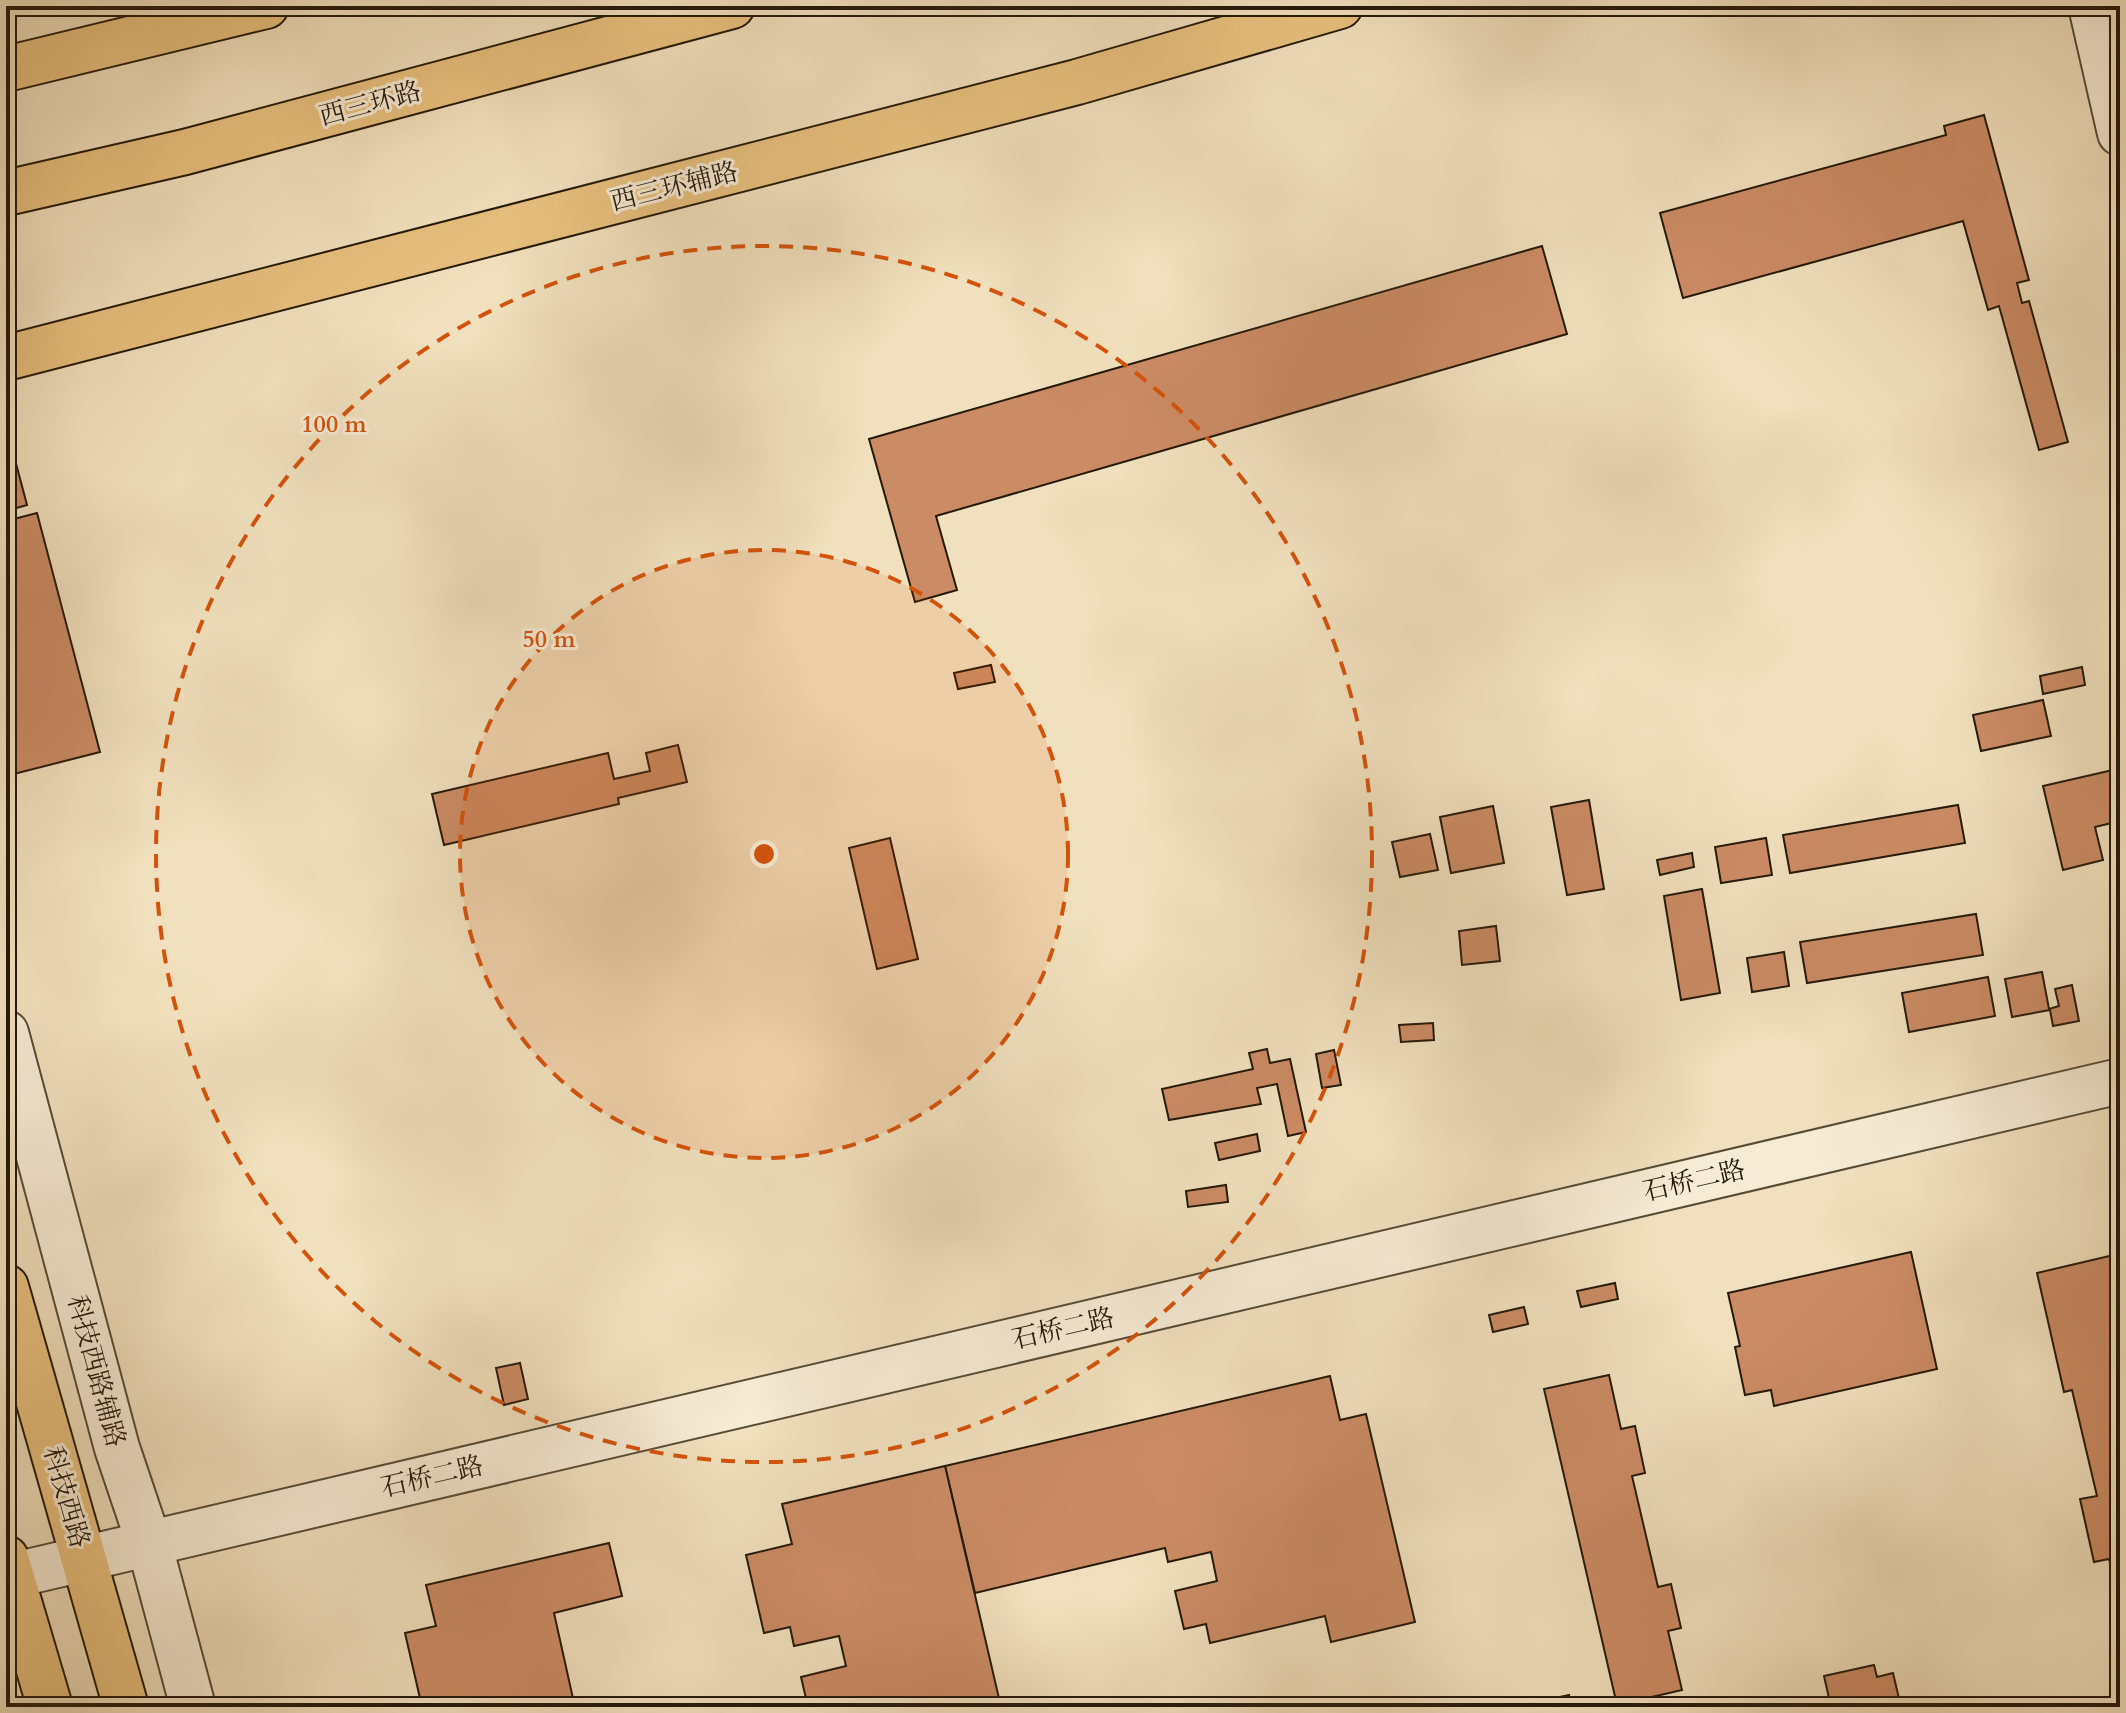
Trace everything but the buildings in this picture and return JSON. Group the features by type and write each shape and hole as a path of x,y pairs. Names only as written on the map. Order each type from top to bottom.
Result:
{"main road":[{"path":"6,69 266,6"},
{"name":"西三环路","path":"6,193 185,152 732,6"},
{"name":"西三环辅路","path":"6,358 1077,82 1340,6"},
{"name":"科技西路","path":"6,1287 126,1707"},
{"path":"8,1570 50,1707"}],"street":[{"path":"2091,6 2120,133"},
{"name":"科技西路辅路","path":"6,1033 117,1448 149,1543 193,1707"},
{"name":"石桥二路","path":"8,1570 86,1559 2120,1081"}]}
